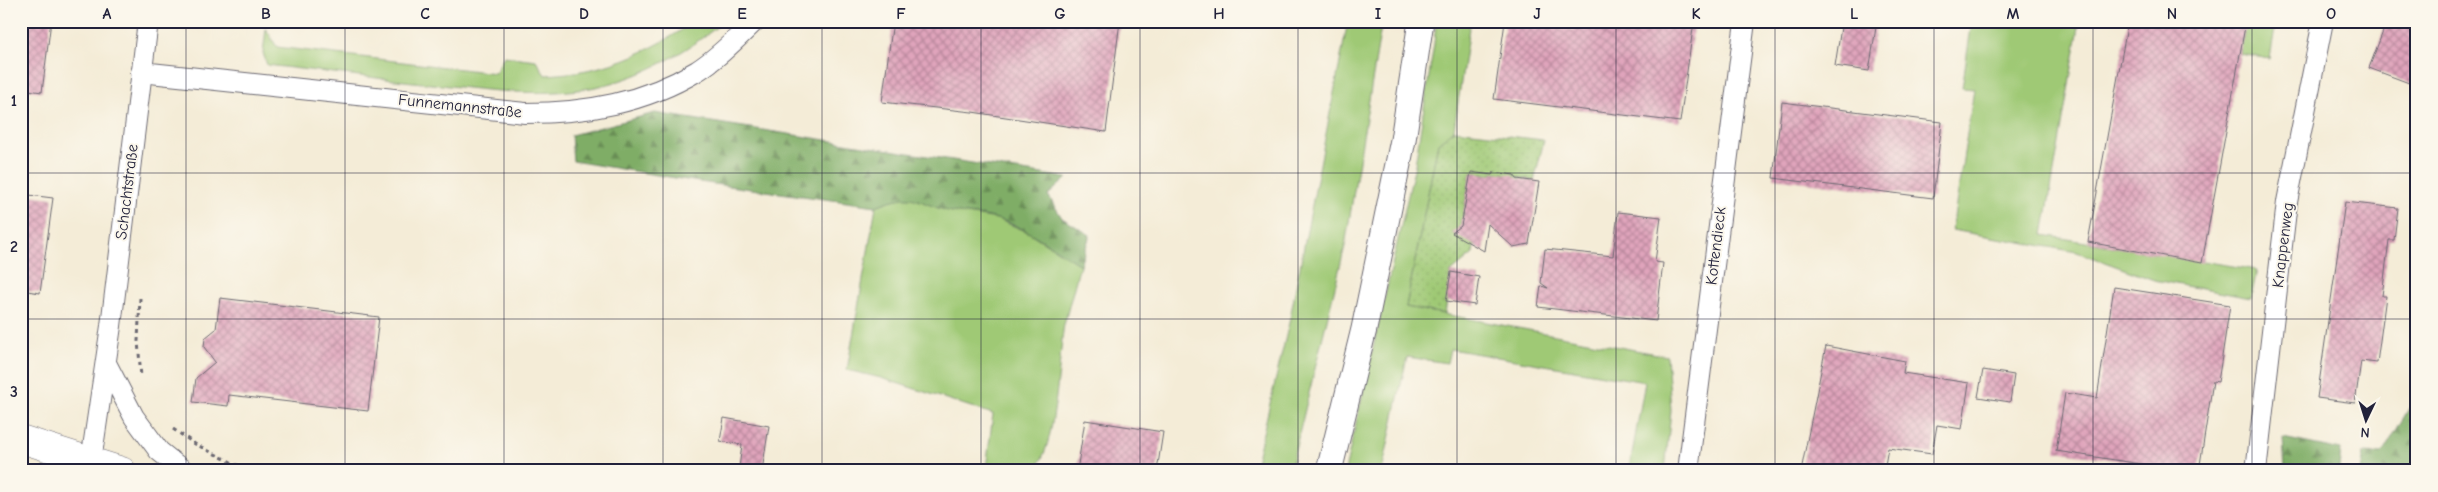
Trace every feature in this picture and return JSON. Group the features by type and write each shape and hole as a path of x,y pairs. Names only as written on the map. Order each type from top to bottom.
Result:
{"main road":[{"path":"21,439 122,471"}],"street":[{"name":"Funnemannstraße","path":"141,72 525,113 568,113 614,104 657,91 698,70 725,50 755,21"},
{"path":"1329,471 1364,330 1403,140 1421,21"},
{"name":"Kottendieck","path":"1688,471 1745,21"},
{"name":"Knappenweg","path":"2256,471 2287,202 2323,21"},
{"name":"Schachtstraße","path":"91,461 106,363 141,72 142,22"},
{"path":"106,363 134,418 159,451 184,471"}],"path":[{"path":"140,291 138,341 141,378"},
{"path":"170,427 194,444 249,471"}],"green space":[{"path":"695,21 724,21 681,52 634,76 600,86 561,92 541,93 481,89 267,65 263,53 266,29 277,47 495,73 504,56 536,60 545,75 586,70 624,60 659,43"},
{"path":"1348,21 1382,21 1345,246 1290,471 1254,471 1289,323"},
{"path":"1436,21 1470,21 1454,130 1438,143 1406,307 1667,356 1671,410 1665,471 1629,471 1645,382 1450,349 1447,363 1407,357 1382,471 1345,471 1415,165"},
{"path":"1972,21 2032,21 2079,27 2043,235 2257,270 2251,298 2154,280 2077,252 1952,230 1974,89 1962,88"},
{"path":"2246,21 2276,21 2270,59 2240,54"},
{"path":"655,113 1067,178 1048,195 1062,218 1090,235 1080,265 1019,227 985,216 948,211 914,199 899,199 876,206 699,182 573,161 571,135"},
{"path":"1454,130 1544,140 1534,181 1494,172 1492,175 1471,172 1461,226 1458,230 1475,238 1473,254 1451,272 1445,314 1406,307 1438,143"},
{"path":"899,197 913,197 948,211 997,219 1028,232 1080,265 1064,325 1056,401 1048,443 1042,458 1030,470 1011,472 986,469 993,414 881,378 847,370 876,206"},
{"path":"2417,395 2417,471 2361,471 2364,453 2382,454"},
{"path":"2283,438 2341,450 2339,469 2355,471 2285,471"}],"building":[{"path":"21,21 51,21 42,92 21,89"},
{"path":"893,21 1120,21 1106,132 972,112 882,102"},
{"path":"1576,21 1694,21 1680,122 1494,99 1505,22 1575,30"},
{"path":"1842,21 1877,21 1869,71 1835,66"},
{"path":"2128,21 2246,21 2202,263 2088,242"},
{"path":"2387,21 2417,21 2417,86 2369,68"},
{"path":"1782,102 1942,122 1933,198 1773,178"},
{"path":"1471,172 1492,175 1494,172 1514,175 1517,179 1539,182 1529,244 1513,247 1488,224 1484,251 1452,233 1461,226"},
{"path":"21,194 53,198 40,293 21,290"},
{"path":"2345,202 2398,208 2394,240 2389,240 2382,296 2386,296 2377,363 2361,361 2355,403 2317,398"},
{"path":"1618,212 1661,217 1655,262 1663,263 1656,321 1538,307 1541,286 1548,288 1541,283 1545,249 1613,256"},
{"path":"1451,272 1479,277 1475,305 1446,301"},
{"path":"2114,287 2230,305 2218,382 2213,381 2199,471 2187,471 2056,451 2065,393 2097,398"},
{"path":"220,298 379,317 368,411 229,395 228,406 193,402 196,378 215,362 204,347 205,338 216,329"},
{"path":"1826,346 1905,361 1903,373 1969,383 1962,429 1937,425 1932,454 1888,448 1884,471 1801,471"},
{"path":"1983,370 2014,375 2010,402 1978,397"},
{"path":"724,418 769,426 762,471 739,468 742,445 720,441"},
{"path":"1085,420 1163,432 1157,471 1077,471"}]}
